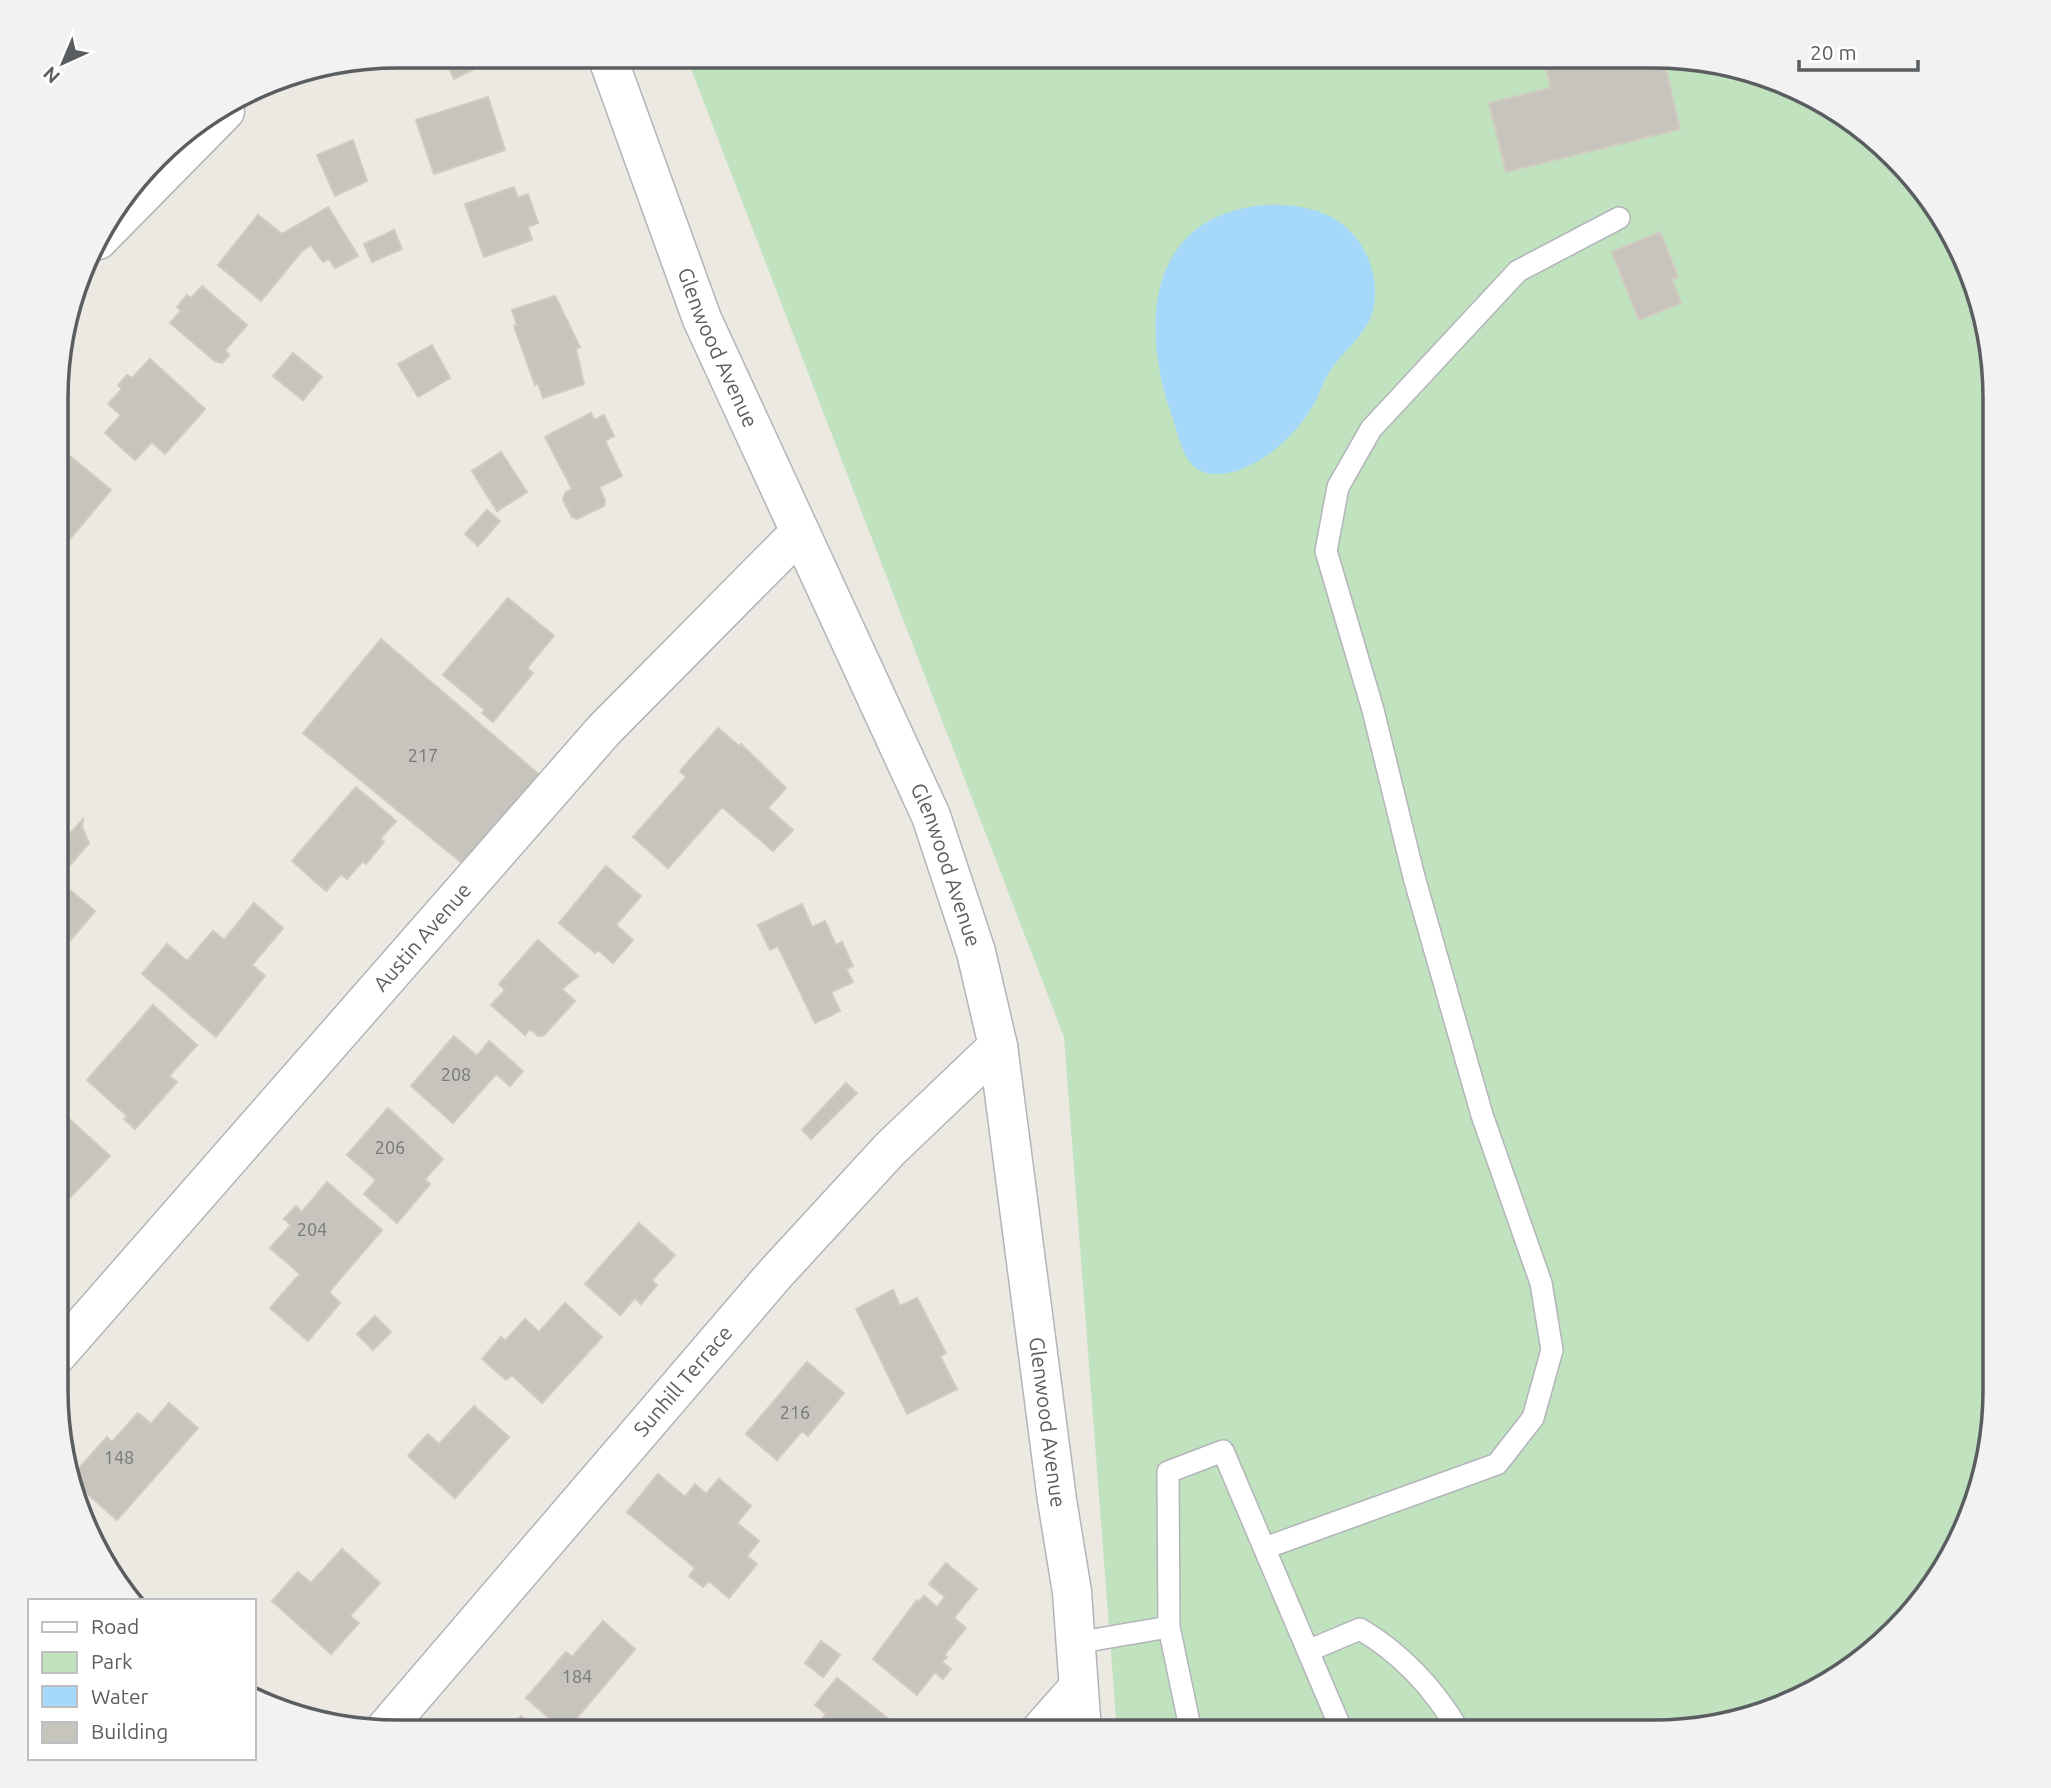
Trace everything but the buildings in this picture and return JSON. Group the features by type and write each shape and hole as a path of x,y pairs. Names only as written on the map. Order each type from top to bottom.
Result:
{"street":[{"name":"Glenwood Avenue","path":"611,68 702,319 930,816 976,952 998,1046 1056,1500 1072,1592 1081,1720"},
{"path":"130,207 205,131"},
{"name":"Austin Avenue","path":"68,1342 604,730 800,533"},
{"name":"Sunhill Terrace","path":"393,1720 776,1273 890,1149 998,1046"},
{"path":"1050,1720 1077,1689"}],"lane":[{"path":"1265,1548 1497,1464 1534,1418 1552,1350 1541,1283 1482,1115 1414,877 1373,710 1326,551 1338,487 1371,429 1518,271 1619,218"},
{"path":"1189,1720 1170,1627 1168,1472 1223,1451 1338,1720"},
{"path":"1075,1643 1170,1627"},
{"path":"1310,1650 1360,1629 1391,1647 1452,1720"}],"green space":[{"path":"691,68 1674,69 1717,75 1779,93 1836,124 1870,150 1914,197 1949,252 1965,292 1976,334 1983,399 1982,1411 1976,1454 1958,1516 1927,1573 1901,1607 1854,1651 1799,1686 1759,1702 1696,1717 1652,1720 1116,1720 1064,1037"}],"water":[{"path":"1267,205 1314,210 1342,224 1362,247 1369,261 1374,276 1374,307 1365,328 1330,371 1311,409 1293,432 1256,462 1242,469 1213,474 1196,468 1185,454 1162,383 1156,348 1156,313 1162,281 1175,252 1196,229 1227,213"}]}
